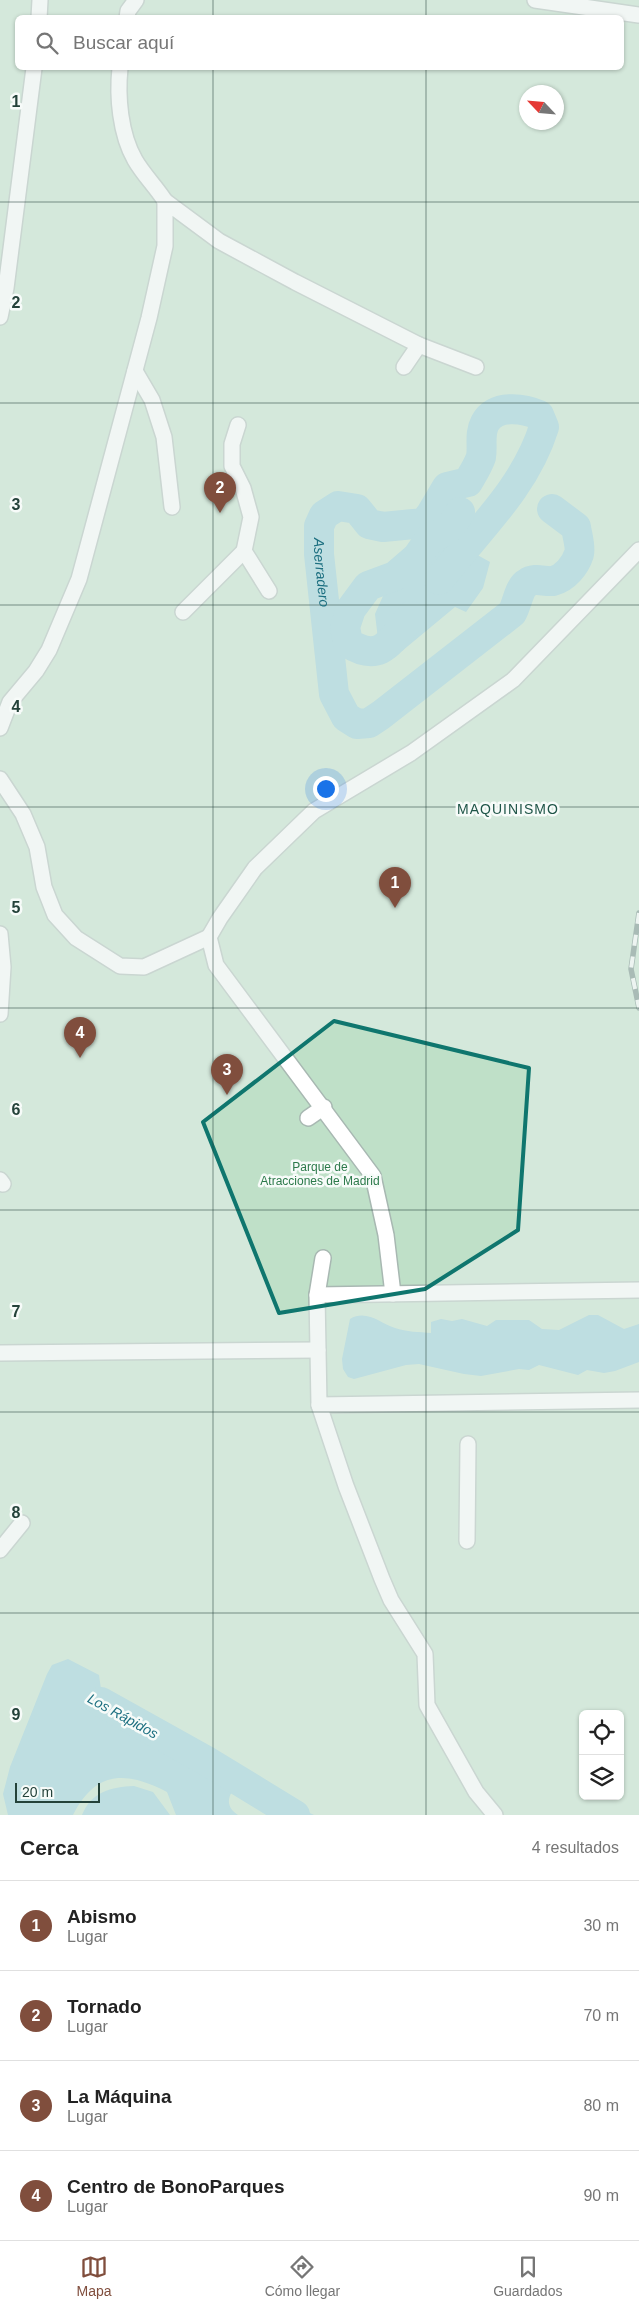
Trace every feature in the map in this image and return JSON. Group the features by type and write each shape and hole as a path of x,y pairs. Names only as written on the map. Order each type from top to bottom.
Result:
{"street":[{"path":"39,15 40,0"},
{"path":"127,15 136,0"},
{"path":"535,0 639,15"},
{"path":"0,318 6,288 34,70"},
{"path":"120,70 123,126 134,159 166,200 219,241 419,345 476,367"},
{"path":"0,728 10,702 36,671 49,650 80,579 166,246 166,200"},
{"path":"404,367 419,345"},
{"path":"135,371 152,400 164,437 172,507"},
{"path":"183,612 244,551 251,517 243,488 232,466 232,444 238,425"},
{"path":"0,779 23,814 37,847 44,886 55,915 76,938 120,966 144,968 209,937 255,868 314,811 411,753 513,680 639,550"},
{"path":"244,551 269,591"},
{"path":"0,934 3,967 0,1014"},
{"path":"209,937 216,965 324,1107 373,1176 386,1235 393,1294"},
{"path":"308,1118 324,1107"},
{"path":"323,1258 317,1295 319,1405 346,1486 382,1579 391,1600 425,1654 427,1705 476,1792 495,1815"},
{"path":"317,1295 639,1290"},
{"path":"0,1353 318,1350"},
{"path":"319,1405 639,1400"},
{"path":"467,1542 468,1444"},
{"path":"0,1550 22,1523"}],"highlighted area":[{"path":"334,1021 529,1068 518,1230 425,1289 279,1313 203,1122"}],"green space":[{"name":"Parque de Atracciones de Madrid","path":"0,0 639,0 639,1815 0,1815"}],"water":[{"path":"447,538 490,562 483,588 466,612 455,607 402,651 389,655 378,639 375,614 383,596 405,582 426,562 434,547"},
{"path":"589,1315 598,1315 624,1329 639,1324 639,1362 615,1371 604,1373 587,1370 578,1375 539,1365 529,1370 519,1369 481,1376 419,1364 406,1365 354,1379 348,1377 343,1369 342,1359 350,1319 356,1316 368,1316 404,1330 431,1333 431,1322 441,1319 452,1321 462,1319 487,1326 496,1320 529,1320 542,1329 559,1330"},
{"path":"68,1659 99,1675 101,1689 139,1715 132,1728 238,1792 232,1792 229,1802 232,1810 238,1815 176,1815 167,1792 138,1780 125,1778 102,1782 92,1789 82,1800 73,1815 8,1815 3,1794 10,1767 47,1674 52,1665"},
{"path":"134,1786 153,1792 170,1815 82,1815 91,1801 103,1792"},
{"path":"266,1792 314,1815 276,1815 259,1804"}],"waterway":[{"name":"Aserradero","path":"439,580 499,508 525,470 536,449 544,427 539,415 518,409 510,409 502,410 490,417 482,431 481,457 468,482 447,487 424,523 383,527 369,524 357,509 338,506 324,515 319,526 319,554 334,694 346,717 357,724 369,723 381,715 512,613 524,585 536,580 553,581 569,571 579,554 576,527 552,509"},
{"name":"Aserradero","path":"411,616 384,647 369,651 359,649 348,643 345,627 351,609 368,586 395,576 417,557 431,537 449,528 460,512"},
{"name":"Los Rápidos","path":"101,1702 205,1760 295,1815"}],"railway":[{"path":"639,913 631,969 639,1008"}],"place":[{"name":"Tornado","path":"220,513"},
{"name":"Abismo","path":"395,908"},
{"name":"Centro de BonoParques","path":"80,1058"},
{"name":"La Máquina","path":"227,1095"}],"district":[{"name":"MAQUINISMO","path":"508,809"}]}
